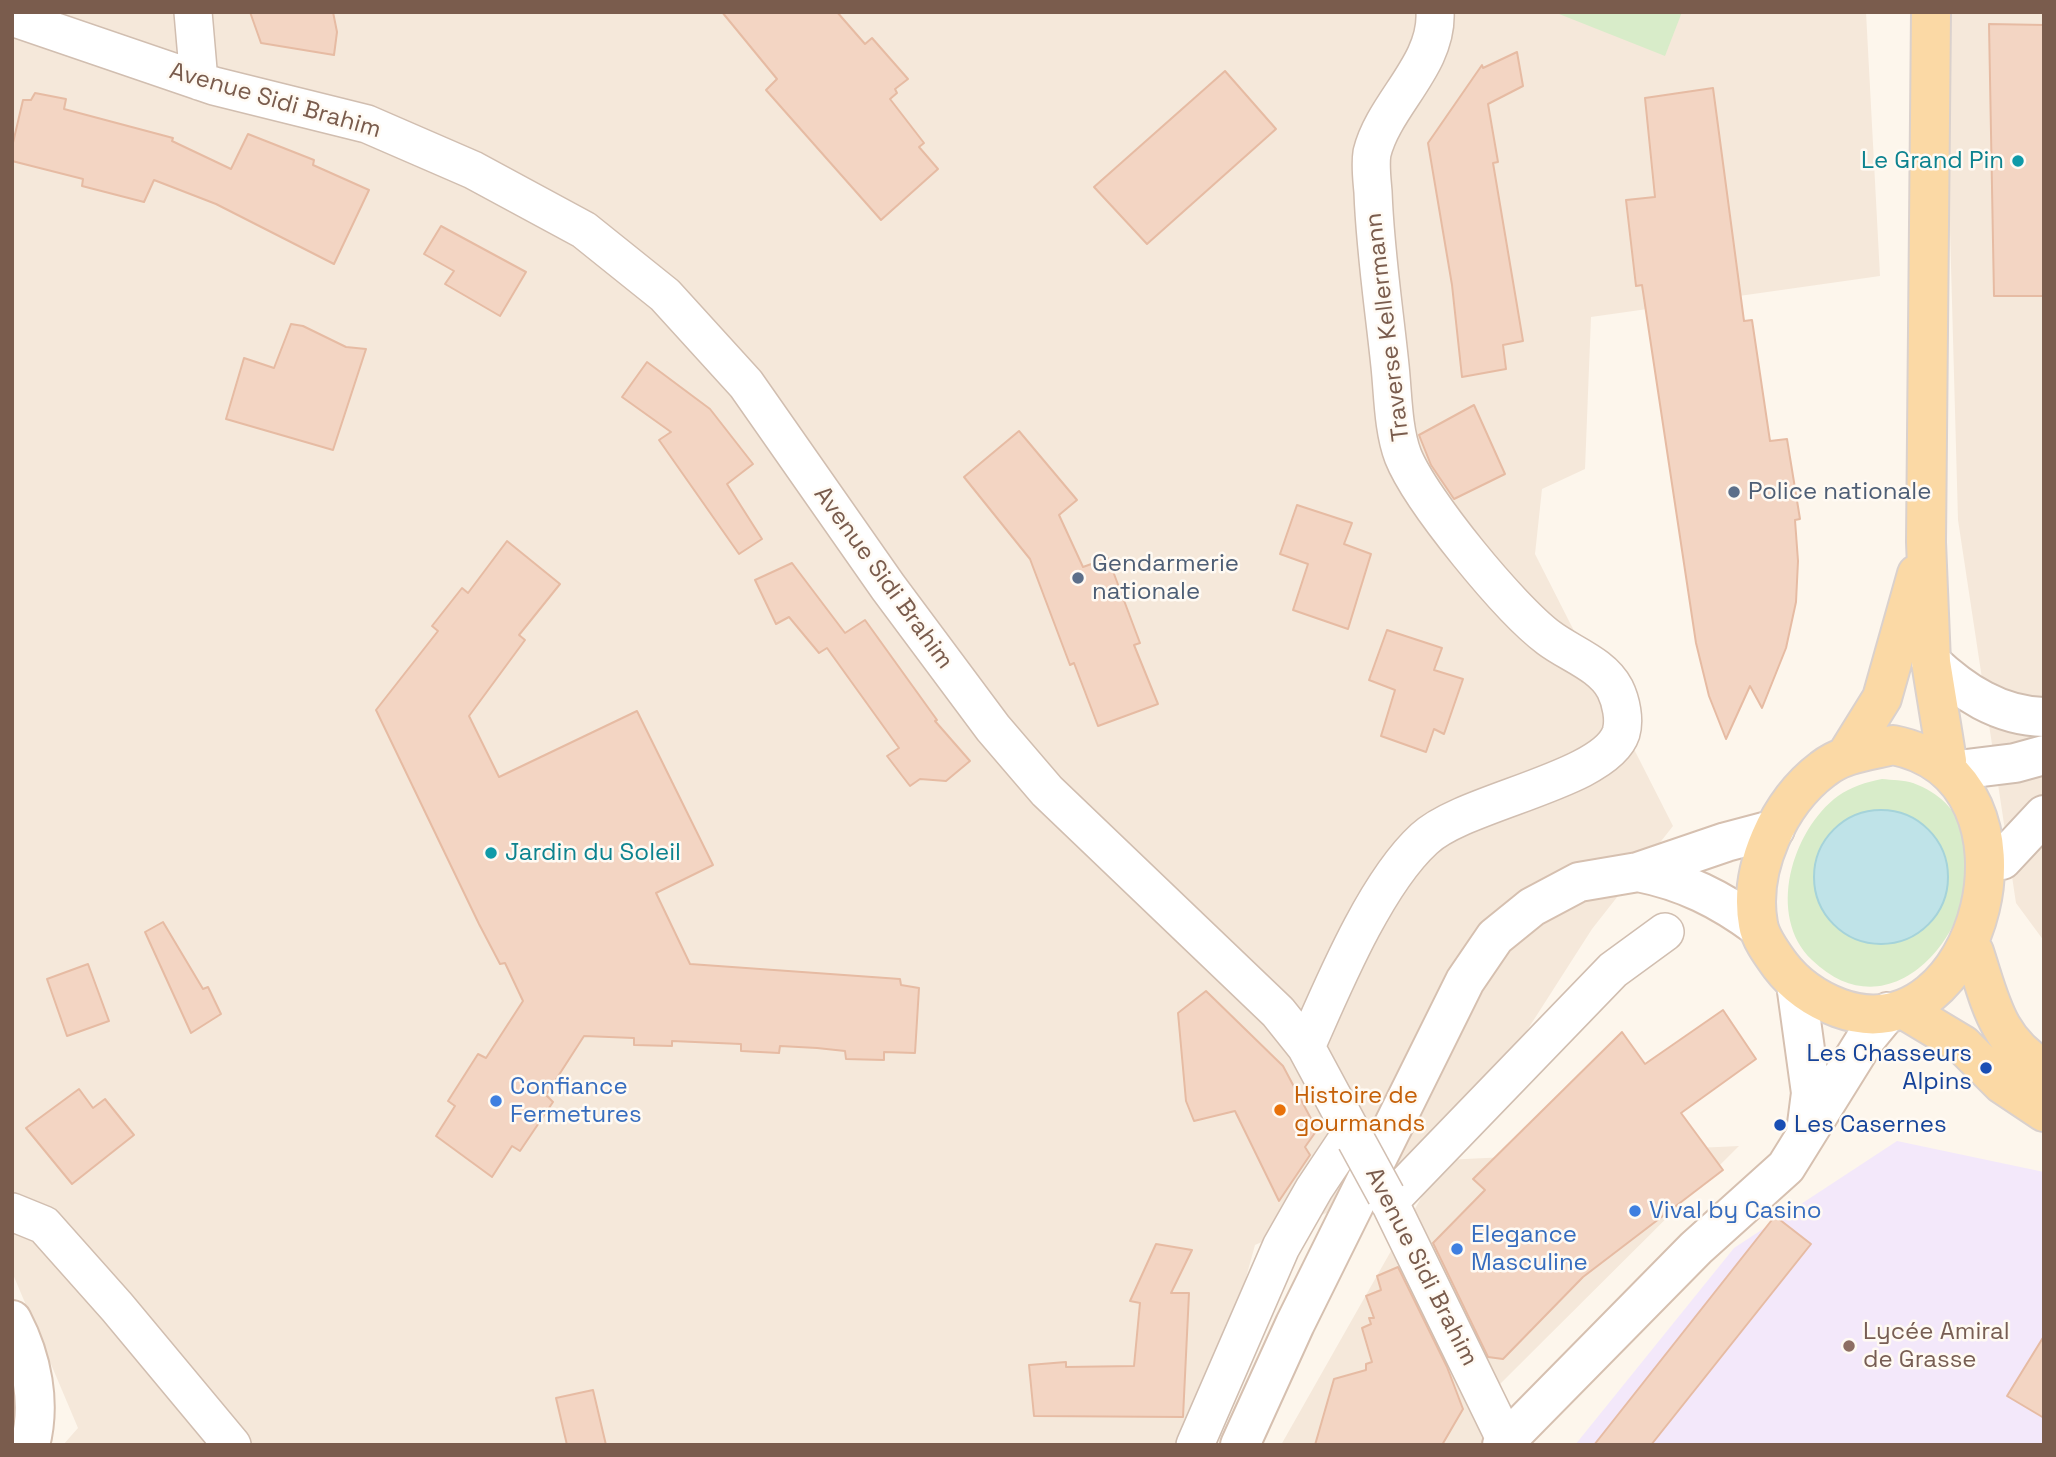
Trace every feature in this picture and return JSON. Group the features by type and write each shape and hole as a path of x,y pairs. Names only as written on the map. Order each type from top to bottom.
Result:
{"main road":[{"path":"1931,12 1926,542 1931,662 1952,766"},
{"path":"1846,756 1882,698 1926,542"},
{"path":"1931,662 1954,684 1984,701 2009,712 2043,717"},
{"path":"1893,745 1918,749 1952,766 1980,790 1992,812 2002,860 1997,894 1973,952 1951,981 1929,999 1895,1011 1866,1014 1848,1012 1823,1003 1796,984 1779,964 1758,927 1755,899 1759,875 1775,830 1808,782 1824,768 1846,756 1893,745"},
{"path":"1952,766 2015,763 2044,755"},
{"path":"2002,860 2044,815"},
{"path":"1240,1445 1295,1324 1465,981 1495,937 1532,908 1579,882 1638,872 1726,842 1775,830"},
{"path":"1638,872 1674,879 1712,896 1758,927"},
{"path":"1973,952 1994,1019 2012,1042 2044,1069"},
{"path":"1796,984 1811,1093 1806,1133"},
{"path":"1895,1011 1963,1045 2002,1084 2044,1112"},
{"path":"1506,1443 1696,1248 1786,1167 1865,1040 1895,1011"},
{"path":"12,1320 30,1367 35,1401 30,1445"}],"street":[{"path":"193,12 199,81"},
{"name":"Traverse Kellermann","path":"1306,1047 1330,992 1381,893 1424,837 1490,803 1585,768 1604,754 1620,735 1623,714 1615,687 1585,659 1548,638 1494,584 1433,505 1403,455 1375,230 1371,155 1381,128 1429,47 1435,12"},
{"name":"Avenue Sidi Brahim","path":"12,17 199,81 367,124 473,170 584,230 665,295 746,384 888,587 993,728 1047,791 1222,956 1278,1012 1306,1047 1391,1205 1506,1443"},
{"path":"1391,1205 1423,1166 1613,970 1665,932"},
{"path":"1195,1445 1281,1247 1314,1189 1354,1136"},
{"path":"12,1212 44,1226 117,1307 232,1445"}],"shaded area":[{"path":"12,12 1866,12 1880,276 1591,317 1585,469 1542,489 1535,554 1673,826 1592,929 1444,1160 1739,1146 1497,1387 1498,1445 1281,1445 1442,1161 1255,1245 1200,1445 63,1445 78,1428 12,1272"},
{"path":"1944,12 2044,12 2044,941 2016,903 1958,520"},
{"name":"Lycée Amiral de Grasse","path":"1897,1141 2044,1172 2044,1445 1575,1445 1734,1248"}],"green space":[{"path":"1554,12 1682,12 1665,56"},
{"path":"1882,779 1913,783 1950,808 1967,845 1967,887 1952,928 1926,963 1892,983 1853,984 1812,960 1798,942 1790,921 1790,874 1797,851 1822,811 1848,790"}],"water":[{"path":"1881,810 1907,815 1928,830 1943,851 1948,877 1943,903 1928,924 1907,939 1881,944 1855,939 1834,924 1819,903 1814,877 1819,851 1834,830 1855,815"}],"building":[{"path":"250,12 333,12 337,32 334,55 261,43"},
{"path":"722,12 837,12 865,44 872,38 908,79 895,89 897,93 890,99 924,143 919,147 938,169 881,220 766,90 777,79"},
{"name":"Le Grand Pin","path":"1989,24 2044,25 2044,296 1994,296"},
{"path":"1517,52 1523,86 1488,104 1498,162 1493,163 1523,341 1503,345 1506,369 1462,377 1452,285 1428,143 1482,65 1483,68"},
{"path":"1225,71 1276,129 1147,244 1094,187"},
{"name":"Police nationale","path":"1713,88 1744,321 1752,320 1770,441 1787,439 1800,519 1795,520 1798,561 1796,602 1786,648 1762,708 1750,686 1726,739 1709,696 1696,643 1642,285 1636,286 1626,200 1655,197 1645,98"},
{"path":"35,93 66,99 64,109 173,138 172,141 231,169 248,134 314,160 313,165 369,190 334,264 216,204 154,180 144,202 82,186 83,179 12,161 12,147 23,100 31,100"},
{"path":"441,226 526,272 500,316 445,284 454,271 424,254"},
{"path":"291,324 303,326 346,347 366,349 333,450 226,419 244,358 274,368"},
{"path":"647,362 710,409 753,464 727,484 762,539 739,554 659,440 671,432 622,397"},
{"path":"1474,405 1505,474 1454,499 1431,465 1419,435"},
{"name":"Gendarmerie nationale","path":"1019,431 1077,500 1059,515 1083,567 1108,558 1140,643 1134,645 1158,704 1098,726 1074,663 1070,665 1030,559 964,477"},
{"path":"1297,505 1352,523 1344,544 1371,554 1348,629 1293,610 1308,564 1280,554"},
{"name":"Jardin du Soleil","path":"507,541 560,584 519,635 525,640 469,716 499,777 637,711 713,865 656,893 690,964 900,979 901,985 919,988 915,1053 884,1052 884,1060 846,1059 845,1051 817,1048 780,1046 779,1053 741,1051 741,1044 672,1041 672,1046 634,1045 634,1038 584,1036 546,1095 553,1102 520,1151 512,1146 492,1177 436,1136 455,1106 448,1101 478,1054 486,1058 523,1001 505,963 500,964 479,924 376,710 438,631 432,626 462,588 468,593"},
{"path":"792,563 845,633 865,620 937,720 935,721 970,761 946,781 920,779 910,786 887,756 899,748 827,648 819,653 789,617 776,624 755,580"},
{"path":"1387,630 1442,648 1434,670 1463,679 1444,734 1434,729 1426,752 1381,736 1395,690 1369,680"},
{"path":"163,922 203,989 208,987 221,1014 191,1033 145,932"},
{"path":"88,964 109,1021 67,1036 47,979"},
{"path":"1206,991 1283,1066 1317,1130 1305,1147 1310,1155 1279,1201 1235,1111 1194,1121 1186,1101 1178,1013"},
{"path":"1723,1010 1756,1059 1681,1113 1723,1170 1583,1277 1503,1359 1488,1357 1433,1243 1485,1190 1473,1179 1622,1032 1645,1064"},
{"path":"79,1089 93,1108 105,1099 134,1135 72,1184 26,1128"},
{"path":"1775,1216 1811,1244 1651,1445 1594,1445"},
{"path":"1156,1244 1192,1250 1171,1293 1189,1293 1183,1417 1034,1416 1029,1365 1066,1362 1066,1367 1134,1366 1140,1303 1130,1301"},
{"path":"1398,1267 1447,1367 1463,1409 1442,1445 1315,1445 1334,1379 1366,1370 1366,1364 1372,1362 1362,1328 1371,1324 1369,1318 1374,1318 1366,1296 1381,1290 1377,1276"},
{"path":"2044,1336 2044,1418 2007,1396"},
{"path":"593,1390 606,1445 567,1445 556,1398"}],"place":[{"name":"Le Grand Pin","path":"2018,161"},
{"name":"Police nationale","path":"1734,492"},
{"name":"Gendarmerie nationale","path":"1078,578"},
{"name":"Jardin du Soleil","path":"491,853"},
{"name":"Les Chasseurs Alpins","path":"1986,1068"},
{"name":"Confiance Fermetures","path":"496,1101"},
{"name":"Histoire de gourmands","path":"1280,1110"},
{"name":"Les Casernes","path":"1780,1125"},
{"name":"Vival by Casino","path":"1635,1211"},
{"name":"Elegance Masculine","path":"1457,1249"},
{"name":"Lycée Amiral de Grasse","path":"1849,1346"}]}
